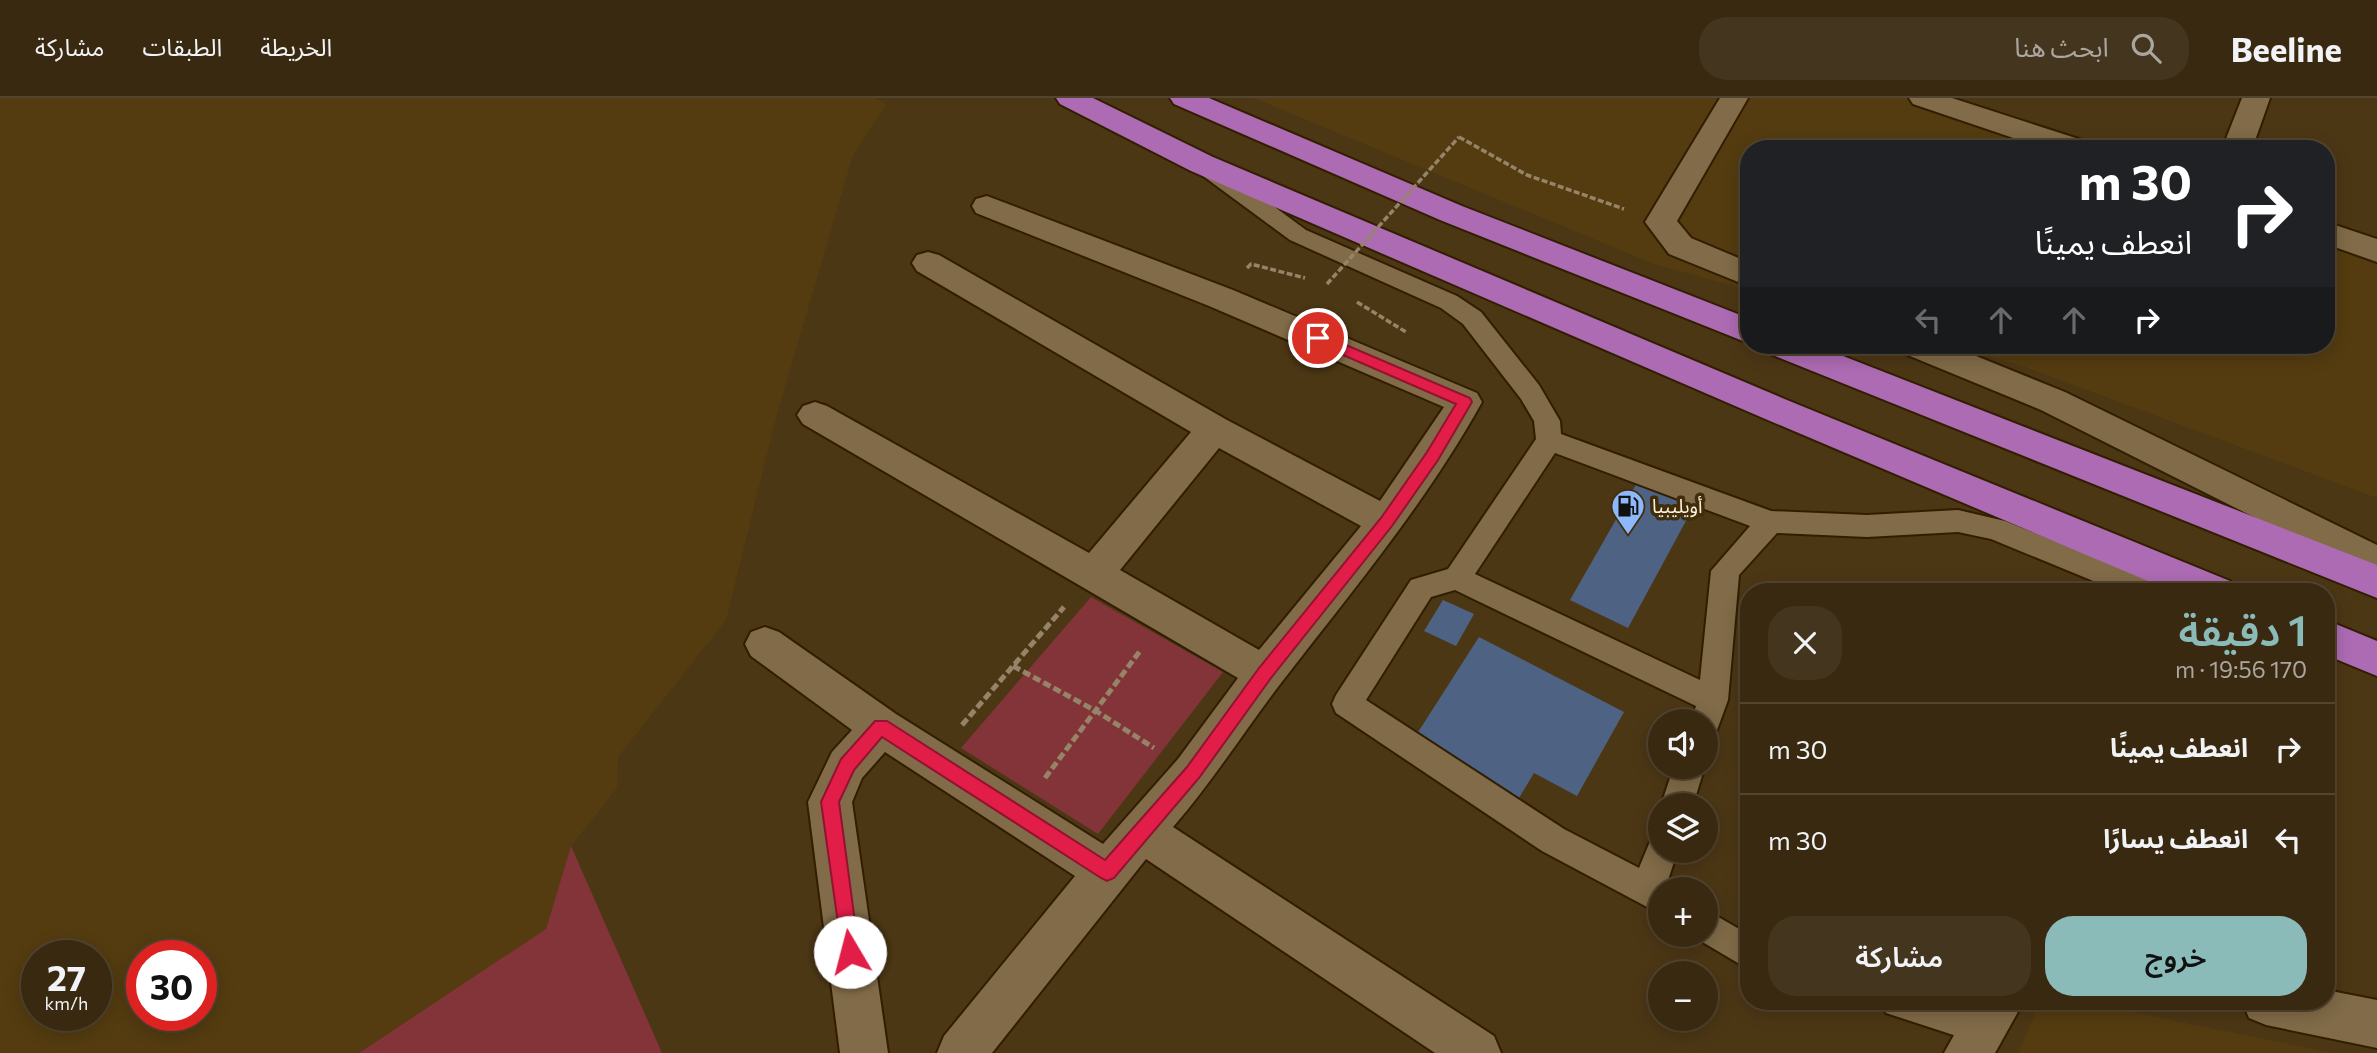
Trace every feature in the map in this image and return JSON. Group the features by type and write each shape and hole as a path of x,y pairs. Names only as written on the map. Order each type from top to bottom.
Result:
{"highway":[{"path":"1070,98 1202,164 1762,403 2194,583"},
{"path":"1185,98 1451,212 1740,328"},
{"path":"1805,354 2377,582"},
{"path":"2335,642 2377,659"}],"street":[{"path":"1734,98 1661,222 1680,246 1740,272"},
{"path":"1923,98 1953,102 2053,140"},
{"path":"2240,140 2256,98"},
{"path":"961,1053 1107,872 1193,773 1265,673 1387,522 1433,456 1465,402 1221,298 987,206"},
{"path":"2335,236 2377,251"},
{"path":"928,264 1214,429 1387,522"},
{"path":"1939,354 2053,401 2377,562"},
{"path":"815,415 1094,574 1164,618 1265,673"},
{"path":"1094,574 1214,429"},
{"path":"765,643 881,726 1107,872"},
{"path":"864,1053 830,802 848,765 881,726"},
{"path":"1143,832 1477,1053"},
{"path":"2309,1010 2377,1024"}],"lane":[{"path":"1202,164 1298,235 1449,302 1472,318 1530,392 1547,421 1549,440 1457,578 1421,588 1347,704 1553,840 1648,890"},
{"path":"1549,440 1770,522 1867,526 1958,522 1994,529 2129,583"},
{"path":"1710,709 1725,571 1770,522"},
{"path":"1457,578 1708,709"},
{"path":"1718,934 1740,948"},
{"path":"1927,1010 1983,1027"}],"path":[{"path":"1327,284 1459,137 1527,175 1661,222"},
{"path":"1244,271 1251,264 1327,284 1338,290"},
{"path":"1348,297 1412,335"},
{"path":"932,760 1094,574"},
{"path":"1017,816 1164,618"},
{"path":"1013,666 1096,711 1193,773"}],"shaded area":[{"path":"0,98 876,98 886,104 853,155 777,414 726,620 618,757 617,788 571,846 546,929 359,1053 0,1053"},
{"path":"1254,98 1953,98 2077,140 1740,140 1740,288 1654,264"},
{"path":"2335,227 2377,241 2377,498 2020,365 1980,354 2335,354"},
{"path":"1091,597 1223,672 1098,834 961,748"},
{"path":"571,846 662,1053 359,1053 546,929"},
{"path":"2036,1010 2124,1010 2332,1053 2019,1053"}],"building":[{"path":"1638,481 1694,506 1628,628 1570,600"},
{"path":"1443,600 1474,614 1456,646 1424,631"},
{"path":"1479,637 1624,712 1577,796 1534,773 1519,798 1413,740"}],"place":[{"name":"أويليبيا","path":"1628,536"}],"route":[{"path":"850,952 830,802 848,765 881,726 1107,872 1193,773 1265,673 1387,522 1433,456 1465,402 1318,338"}]}
